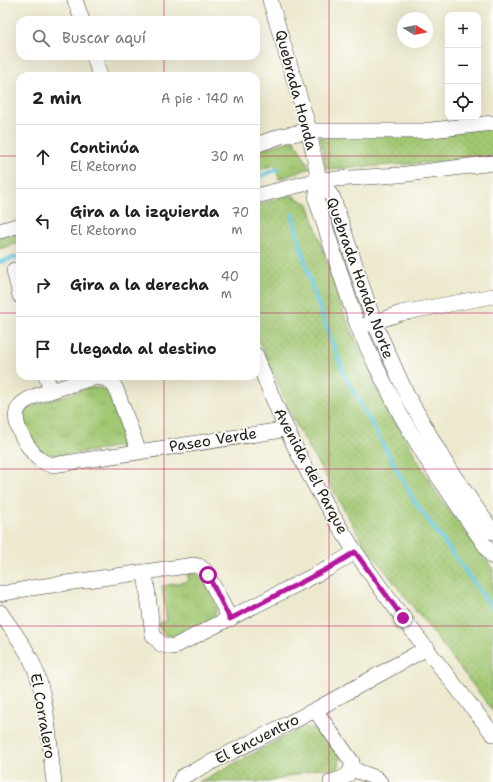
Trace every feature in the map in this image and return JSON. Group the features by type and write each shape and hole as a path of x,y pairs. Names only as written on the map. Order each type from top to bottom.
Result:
{"street":[{"path":"75,0 81,16"},
{"name":"Quebrada Honda","path":"270,0 301,100 309,131 318,180"},
{"path":"95,60 99,72"},
{"path":"260,144 281,136 309,131 416,131 493,123"},
{"path":"260,195 318,180 399,175 493,163"},
{"name":"Quebrada Honda Norte","path":"318,180 332,198 374,322 404,389 426,431 464,493 493,532"},
{"name":"Quebrada Honda Norte","path":"318,180 316,199 358,327 400,414 429,463 493,557"},
{"path":"0,231 16,226"},
{"path":"11,271 16,285"},
{"path":"358,327 401,313 493,296"},
{"name":"Avenida del Parque","path":"260,365 286,428 314,483 355,552 384,594 493,734"},
{"path":"47,380 51,391"},
{"name":"Paseo Verde","path":"90,380 24,400 19,405 15,416 17,428 40,460 50,464 62,464 286,428"},
{"name":"Paseo Verde","path":"106,380 110,381 116,388 139,452"},
{"path":"145,572 153,632 157,641 162,645 176,646 329,568 355,552"},
{"path":"0,594 190,564 199,566 206,572 230,619"},
{"name":"El Corralero","path":"0,612 33,663 39,680 54,782"},
{"name":"El Encuentro","path":"180,782 182,777 315,710 427,648"},
{"name":"El Encuentro","path":"315,710 352,762 352,769"},
{"path":"331,782 347,776 352,769 376,778 380,782"}],"green space":[{"path":"493,128 493,157 443,162 326,169 320,136"},
{"path":"294,140 310,168 279,179 275,165 260,170 260,150"},
{"path":"291,195 308,204 343,311 377,388 437,494 493,569 493,711 362,541 294,421 260,343 260,204"},
{"path":"16,228 16,244 0,249 0,233"},
{"path":"88,388 101,388 111,393 128,440 127,442 113,447 74,454 52,455 42,452 35,444 24,423 23,419 26,408"},
{"path":"187,572 198,575 204,582 214,601 216,611 212,618 196,629 186,634 168,636 162,632 159,623 167,621 162,586 189,581"},
{"path":"303,727 315,730 325,737 340,757 339,767 333,770 319,768 269,782 199,782"}],"waterway":[{"path":"260,176 278,169"},
{"path":"292,214 313,290 344,374 415,502 493,609"},
{"path":"0,262 16,257"}],"route":[{"path":"208,575 230,619 329,568 355,552 403,618"}]}
